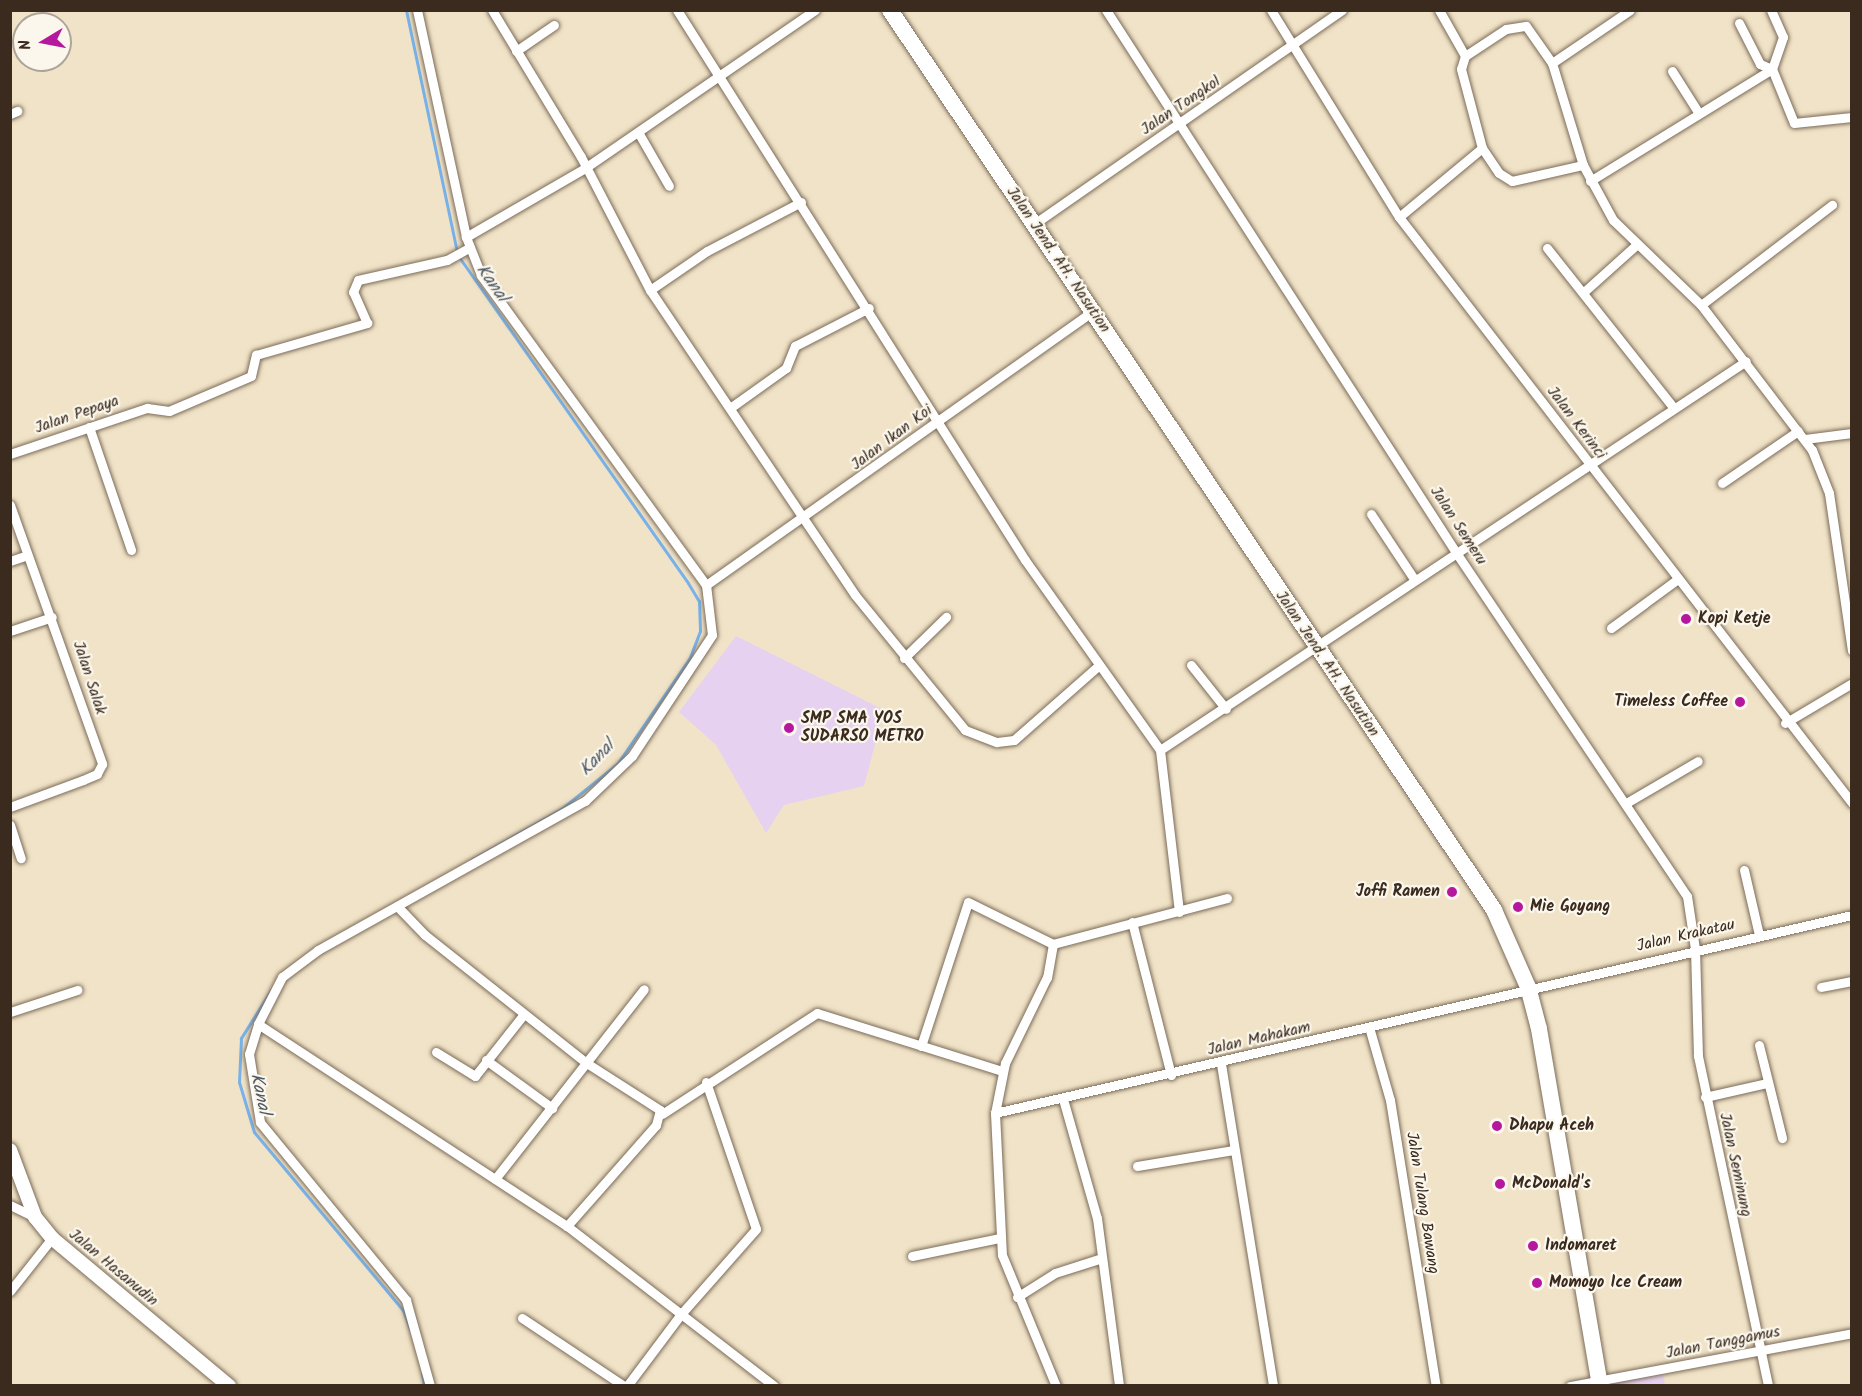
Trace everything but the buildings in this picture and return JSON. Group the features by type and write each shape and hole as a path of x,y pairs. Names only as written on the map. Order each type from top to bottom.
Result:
{"highway":[{"name":"Jalan Jend. AH. Nasution","path":"890,10 1093,311 1313,645 1468,868 1528,987 1599,1383"}],"main road":[{"name":"Jalan Hasanudin","path":"10,1150 35,1217 52,1238 229,1386"}],"street":[{"path":"417,10 468,249 481,275 706,585 712,635 632,756 585,801 397,906 282,977 258,1024 249,1054 260,1122 406,1300 430,1386"},
{"path":"492,10 585,168 650,290 804,519 904,658 965,730 997,742 1014,740 1099,665"},
{"path":"677,10 718,77 869,308 1044,590 1160,750 1179,912"},
{"path":"466,237 585,168 815,10"},
{"name":"Jalan Semeru","path":"1106,10 1457,554 1687,896 1695,949"},
{"name":"Jalan Kerinci","path":"1271,10 1399,217 1678,579 1785,723 1851,803"},
{"name":"Jalan Tongkol","path":"1034,224 1293,49 1342,10"},
{"path":"1439,10 1465,56"},
{"path":"1552,63 1630,10"},
{"path":"1590,181 1698,112 1772,69 1783,37 1771,10"},
{"path":"1739,23 1760,64 1772,69 1794,123 1851,117"},
{"path":"1583,165 1512,181 1499,173 1482,148 1461,69 1465,56 1521,24 1552,63 1590,181 1635,246 1701,306 1802,435 1829,493 1851,650"},
{"path":"516,51 554,25"},
{"path":"1672,71 1698,112"},
{"path":"638,132 669,186"},
{"path":"1399,217 1482,148"},
{"path":"650,290 707,251 801,201"},
{"path":"1701,306 1832,205"},
{"path":"1586,290 1635,246"},
{"path":"1548,248 1586,290 1673,407"},
{"name":"Jalan Pepaya","path":"10,454 89,427 154,410 170,411 251,376 256,355 364,325 367,318 353,292 358,280 447,260 468,249"},
{"path":"730,408 786,368 795,346 869,308"},
{"name":"Jalan Ikan Koi","path":"706,585 804,519 1093,311"},
{"path":"1160,750 1226,709 1313,645 1414,579 1457,554 1673,407 1746,361"},
{"path":"89,427 131,550"},
{"path":"1722,483 1802,435 1851,433"},
{"name":"Jalan Salak","path":"10,505 52,617 101,769 10,807"},
{"path":"1371,514 1414,579"},
{"path":"10,561 27,555"},
{"path":"1611,628 1678,579"},
{"path":"10,631 52,617"},
{"path":"904,658 946,617"},
{"path":"1191,665 1226,709"},
{"path":"1785,723 1851,682"},
{"path":"1626,803 1698,761"},
{"path":"10,825 21,858"},
{"path":"1744,870 1759,935"},
{"path":"921,1046 968,902 1053,944 1227,898"},
{"path":"397,906 425,935 585,1062 662,1114"},
{"name":"Jalan Krakatau","path":"1528,987 1851,915"},
{"path":"1132,922 1171,1075"},
{"path":"1053,944 1047,978 1002,1071 995,1113 1000,1238 1017,1297 1056,1386"},
{"name":"Jalan Seminung","path":"1695,949 1696,1045 1768,1386"},
{"path":"1821,987 1851,981"},
{"name":"Jalan Mahakam","path":"995,1113 1221,1064 1528,987"},
{"path":"495,1179 644,989"},
{"path":"10,1012 77,990"},
{"path":"567,1226 662,1114 706,1082 817,1013 1002,1071"},
{"path":"436,1052 471,1076 524,1014"},
{"path":"258,1024 567,1226 774,1386"},
{"name":"Jalan Tulang Bawang","path":"1369,1027 1394,1119 1436,1386"},
{"path":"1759,1045 1782,1138"},
{"path":"486,1060 552,1108"},
{"path":"1221,1064 1273,1386"},
{"path":"522,1318 626,1386 681,1314 756,1229 706,1082"},
{"path":"1706,1097 1767,1083"},
{"path":"1063,1099 1089,1185 1102,1258 1119,1386"},
{"path":"1137,1166 1234,1150"},
{"path":"10,1205 35,1217"},
{"path":"10,1291 52,1238"},
{"path":"912,1256 1000,1238"},
{"path":"1017,1297 1055,1273 1102,1258"},
{"name":"Jalan Tanggamus","path":"1570,1386 1599,1383 1851,1333"}],"shaded area":[{"name":"SMP SMA YOS SUDARSO METRO","path":"736,636 884,710 864,786 784,805 766,833 716,745 679,712"},
{"path":"1663,1373 1665,1385 1613,1385 1613,1382"}],"waterway":[{"name":"Kanal","path":"406,10 457,251"},
{"name":"Kanal","path":"459,257 688,583 699,601 700,631 689,659 617,764 561,809 471,860"},
{"name":"Kanal","path":"271,990 241,1038 239,1082 254,1132 403,1310 410,1329"},
{"name":"Kanal","path":"422,1373 424,1386"}],"place":[{"name":"Kopi Ketje","path":"1686,619"},
{"name":"Timeless Coffee","path":"1740,702"},
{"name":"SMP SMA YOS SUDARSO METRO","path":"789,728"},
{"name":"Joffi Ramen","path":"1452,892"},
{"name":"Mie Goyang","path":"1518,907"},
{"name":"Dhapu Aceh","path":"1497,1126"},
{"name":"McDonald's","path":"1500,1184"},
{"name":"Indomaret","path":"1533,1246"},
{"name":"Momoyo Ice Cream","path":"1537,1283"}]}
